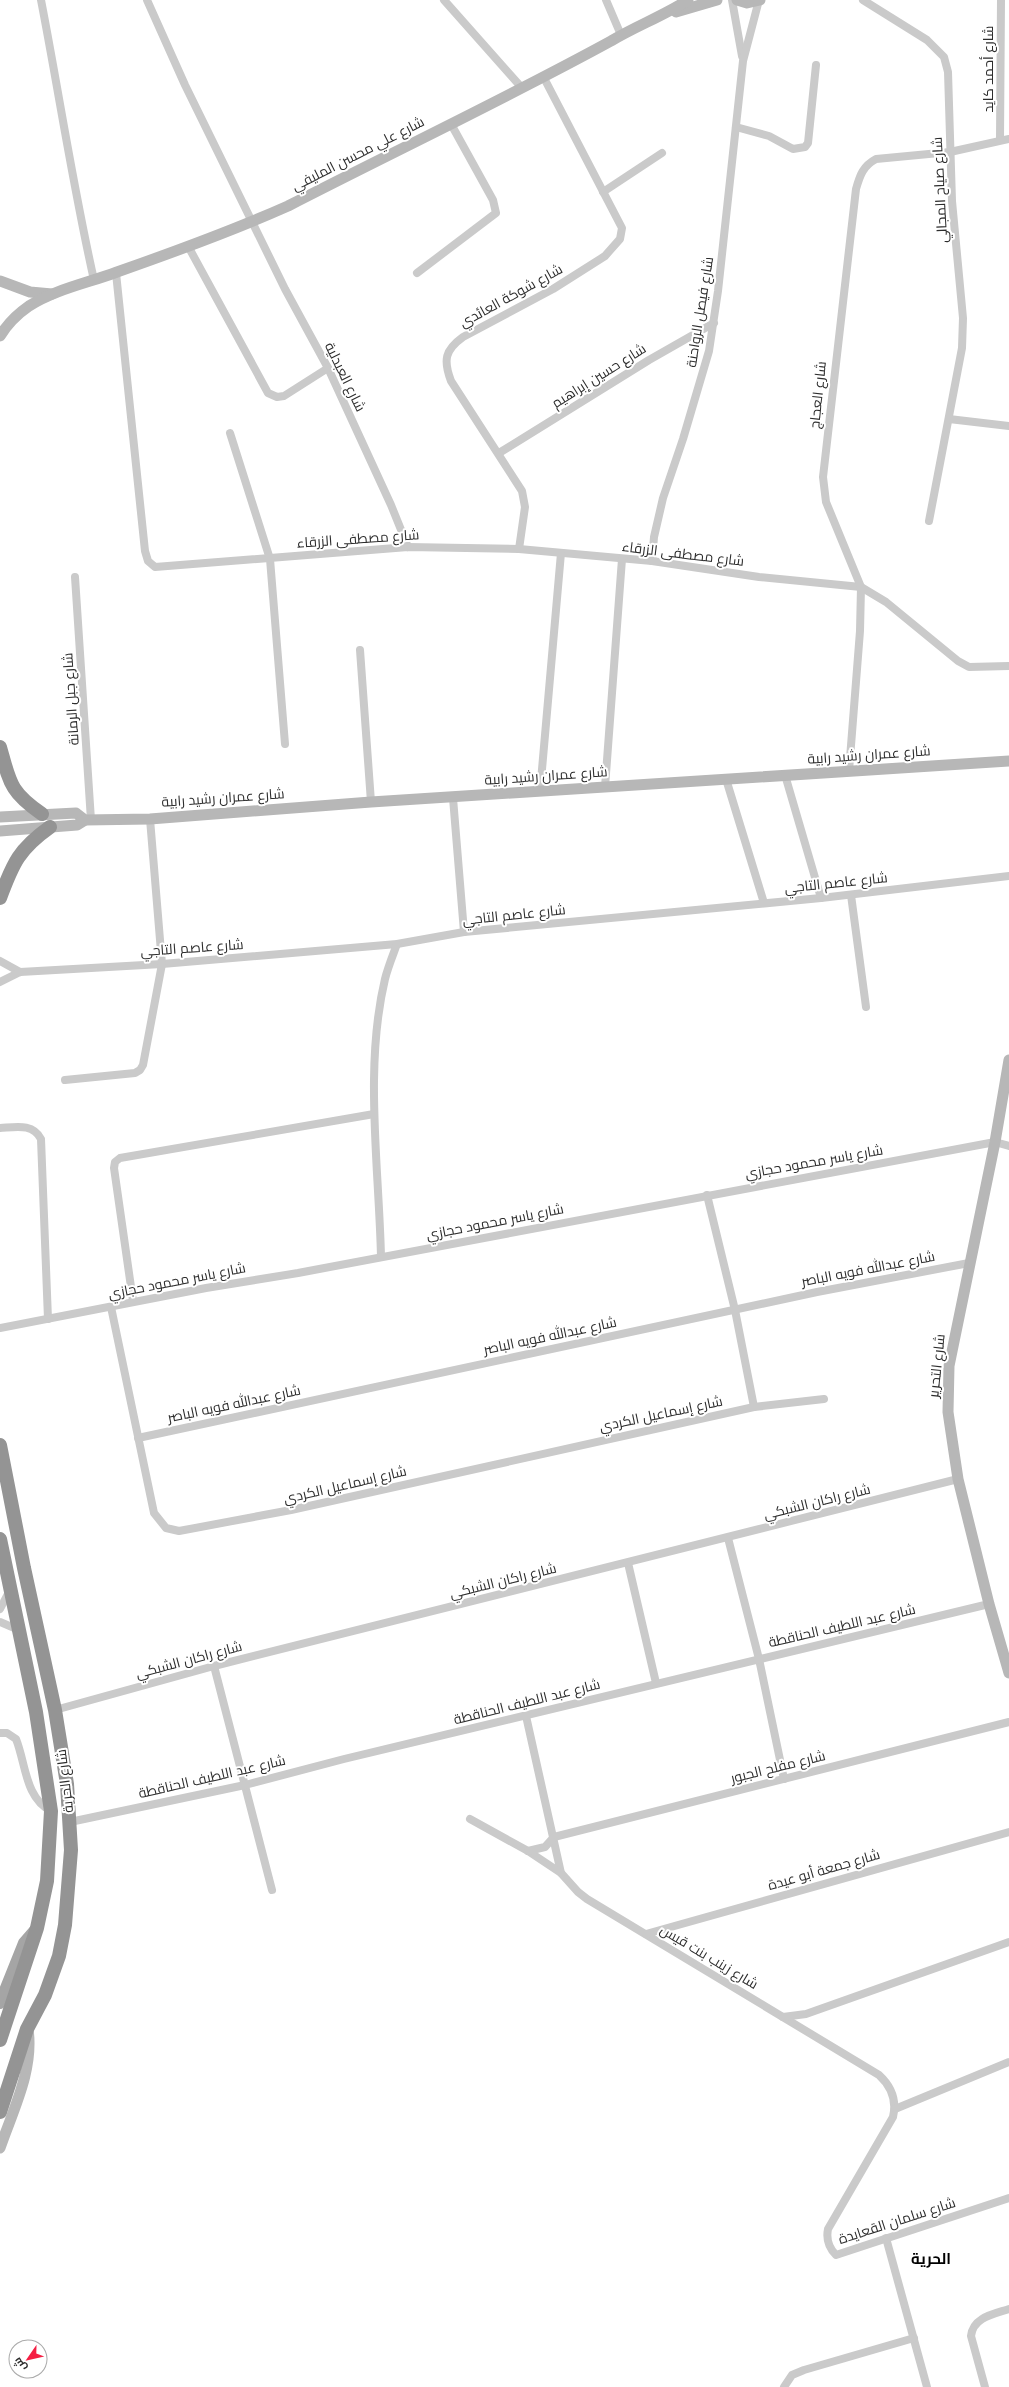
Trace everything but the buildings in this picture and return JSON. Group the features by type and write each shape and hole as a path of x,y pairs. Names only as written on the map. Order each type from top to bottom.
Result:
{"highway":[{"path":"0,747 10,786 18,796 42,814"},
{"path":"0,898 8,874 22,851 30,841 50,827"},
{"name":"شارع الحرية","path":"0,1445 24,1568 56,1710 67,1784 71,1850 64,1936 53,1976 28,2029 0,2112"},
{"name":"شارع الحرية","path":"0,1539 36,1712 51,1811 47,1881 37,1928 0,2040"}],"main road":[{"path":"0,2002 24,1943 37,1928"}],"street":[{"path":"41,0 62,107 79,214 94,280"},
{"name":"شارع العبدلية","path":"147,0 185,84 285,289 328,368 391,505 408,547"},
{"path":"444,0 522,88"},
{"path":"606,0 621,35"},
{"name":"شارع علي محسن المليفي","path":"0,336 10,321 29,306 52,294 116,273 253,222 544,78 621,35 666,14 688,0"},
{"name":"شارع علي محسن المليفي","path":"666,14 717,0"},
{"name":"شارع فيصل الرواحنة","path":"732,0 739,28 743,61"},
{"path":"737,0 747,3 760,0"},
{"name":"شارع فيصل الرواحنة","path":"652,561 658,517 700,383 714,323 743,61 760,0"},
{"name":"شارع صياح المجالي","path":"863,0 927,40 944,57 948,72 952,208 963,318 962,348 929,521"},
{"name":"شارع أحمد كايد","path":"1000,139 1001,0"},
{"path":"736,127 769,136 793,149 805,147 808,143 816,64"},
{"name":"شارع شوكة العائدي","path":"519,549 524,499 515,477 450,381 446,367 448,354 452,345 463,337 553,289 605,256 620,238 622,228 544,78"},
{"path":"417,273 496,213 493,200 451,124"},
{"name":"شارع العجاج","path":"850,771 860,631 861,587 826,502 823,477 856,189 861,173 867,164 876,159 950,152 1000,139 1009,139"},
{"path":"604,192 662,154"},
{"path":"188,246 268,393 277,397 284,396 328,368"},
{"name":"شارع مصطفى الزرقاء","path":"116,273 145,551 148,561 155,567 166,568 408,547 519,549 652,561 759,577 861,587"},
{"name":"شارع علي محسن المليفي","path":"0,281 30,292 52,294"},
{"name":"شارع حسين إبراهيم","path":"499,454 649,360 714,323"},
{"path":"949,419 1009,426"},
{"path":"230,433 270,559 285,744"},
{"path":"540,792 561,553"},
{"path":"605,787 622,559"},
{"name":"شارع جبل الرمانة","path":"75,577 88,820"},
{"path":"861,587 886,602 958,661 969,667 1009,666"},
{"path":"360,650 371,802"},
{"name":"شارع عمران رشيد رابية","path":"0,830 77,824 88,820 150,819 371,802 453,798 1009,761"},
{"path":"785,775 821,898"},
{"path":"726,780 764,903"},
{"path":"453,798 464,932"},
{"name":"شارع عمران رشيد رابية","path":"0,817 76,813 88,820"},
{"path":"65,1080 135,1073 140,1070 162,964 150,819"},
{"name":"شارع عاصم التاجي","path":"0,982 20,972 162,964 397,944 464,932 851,895 1009,876"},
{"path":"851,895 866,1007"},
{"path":"381,1257 374,1114 378,1016 385,978 397,944"},
{"path":"0,960 20,972"},
{"name":"شارع التحرير","path":"1009,1060 995,1142 969,1263 949,1372 948,1412 958,1479 989,1604 1009,1673"},
{"path":"133,1302 114,1168 115,1162 120,1158 374,1114"},
{"path":"0,1128 31,1128 41,1139 48,1319"},
{"path":"995,1142 1009,1146"},
{"name":"شارع ياسر محمود حجازي","path":"0,1328 995,1142"},
{"path":"707,1195 735,1310 754,1407"},
{"name":"شارع عبدالله فويه الباصر","path":"138,1438 735,1310 969,1263"},
{"name":"شارع إسماعيل الكردي","path":"111,1307 154,1513 166,1528 179,1531 291,1510 754,1407 824,1399"},
{"name":"شارع راكان الشبكي","path":"56,1710 214,1666 958,1479"},
{"path":"728,1538 759,1659 784,1779"},
{"path":"628,1563 656,1683"},
{"path":"0,1609 10,1590"},
{"name":"شارع عبد اللطيف الحناقطة","path":"70,1822 245,1785 344,1759 526,1716 656,1683 989,1604"},
{"path":"0,1622 19,1630"},
{"path":"214,1666 272,1890"},
{"path":"526,1716 561,1873"},
{"name":"شارع مفلح الجبور","path":"554,1837 1009,1722"},
{"path":"0,1733 6,1733 16,1739 33,1795 41,1806 51,1811"},
{"name":"شارع زينب بنت قيس","path":"470,1819 528,1851 561,1873 587,1899 783,2017"},
{"name":"شارع جمعة أبو عيدة","path":"646,1934 1009,1832"},
{"path":"528,1851 545,1847 554,1837"},
{"path":"783,2017 806,2014 1009,1942"},
{"path":"783,2017 880,2075 893,2094 895,2109 1009,2062"},
{"path":"0,2148 28,2063 30,2046 28,2029"},
{"name":"شارع سلمان القعايدة","path":"895,2109 890,2124 831,2224 827,2234 829,2246 836,2255 1009,2198"},
{"path":"886,2238 927,2387"},
{"path":"985,2387 971,2336 972,2330 975,2324 982,2319 1009,2309"},
{"path":"784,2387 792,2375 804,2370 914,2338"}],"district":[{"name":"الحرية","path":"931,2259"}]}
